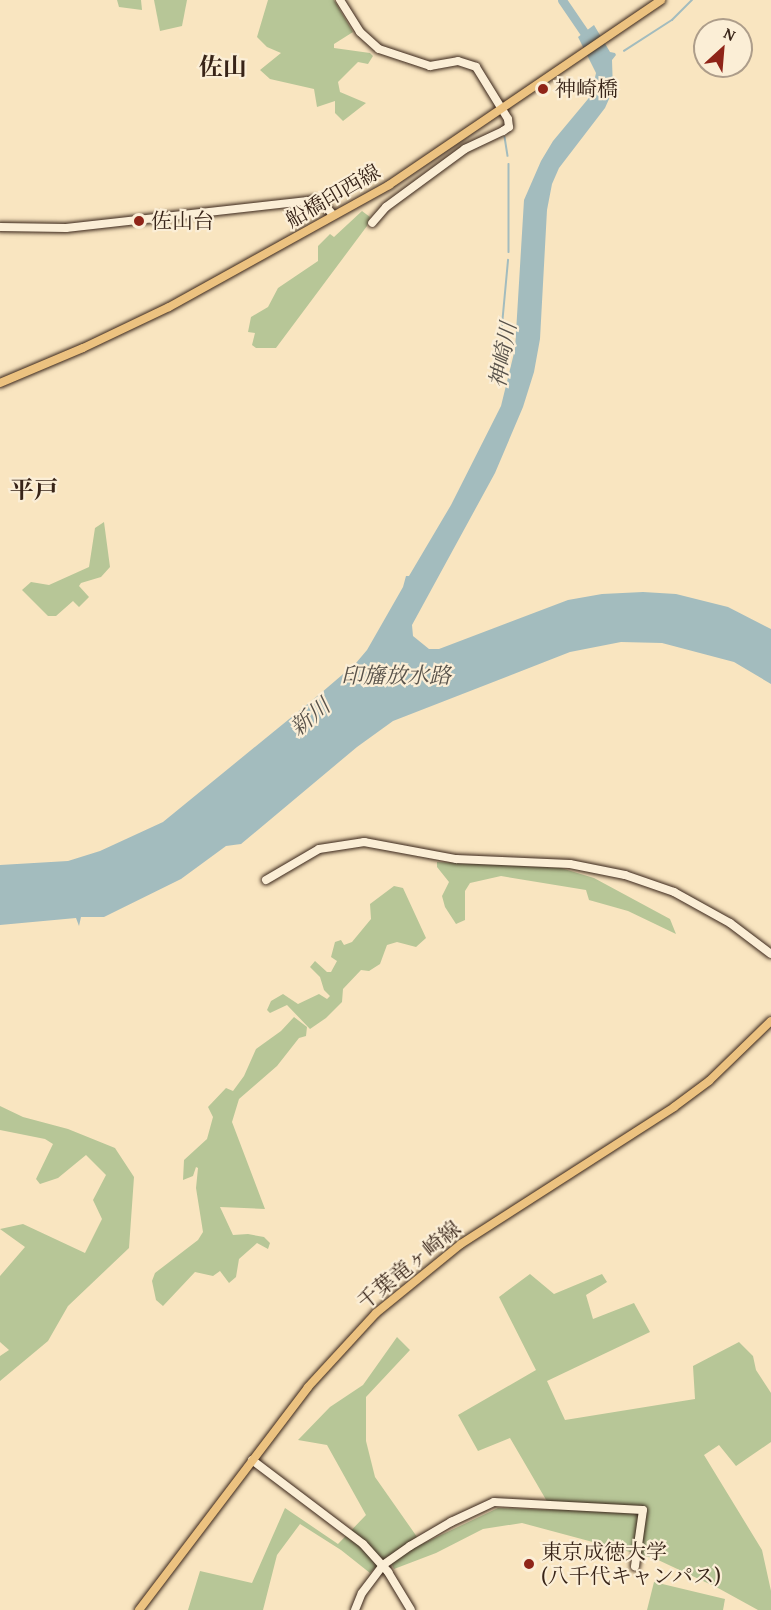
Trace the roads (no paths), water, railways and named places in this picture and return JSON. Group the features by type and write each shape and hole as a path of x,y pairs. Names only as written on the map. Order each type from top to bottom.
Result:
{"main road":[{"name":"船橋印西線","path":"0,383 84,348 170,307 423,164 661,0"},
{"name":"千葉竜ヶ崎線","path":"139,1610 328,1364 397,1294 461,1244 674,1107 709,1081 771,1021"}],"street":[{"path":"340,0 360,32 379,49 430,66 458,61 469,64 481,74 508,119 509,127 465,149 386,207 372,223"},
{"path":"0,227 66,228 314,200 324,204 333,215"},
{"path":"266,880 319,849 364,842 456,859 570,864 625,875 682,896 730,923 771,954"},
{"path":"252,1460 363,1544 383,1565 411,1610"},
{"path":"355,1610 362,1593 383,1565 426,1536 494,1502 644,1510 636,1566"}],"water":[{"name":"印旛放水路","path":"594,25 610,52 616,55 612,60 613,90 605,108 559,168 552,184 547,210 540,339 534,372 523,407 495,473 412,625 413,636 429,649 439,649 568,600 602,594 643,592 676,594 728,607 771,629 771,684 734,662 662,643 621,642 570,652 393,721 357,747 241,844 226,846 181,879 104,917 81,917 79,926 76,918 0,925 0,865 68,861 100,851 163,822 321,693 356,663 367,650 403,587 406,576 409,576 451,505 501,406 515,349 524,200 541,161 553,141 588,99 596,73 578,37"}],"waterway":[{"name":"神崎川","path":"562,0 590,41"},
{"path":"624,51 672,20 692,0"},
{"path":"505,137 508,156"},
{"path":"509,164 509,252"},
{"path":"501,336 508,260"}],"place":[{"name":"神崎橋","path":"543,89"},
{"name":"佐山台","path":"139,221"},
{"name":"東京成徳大学 (八千代キャンパス)","path":"529,1564"}],"district":[{"name":"佐山","path":"223,67"},
{"name":"平戸","path":"34,490"}],"water label":[{"name":"新川","path":"310,717"}]}
